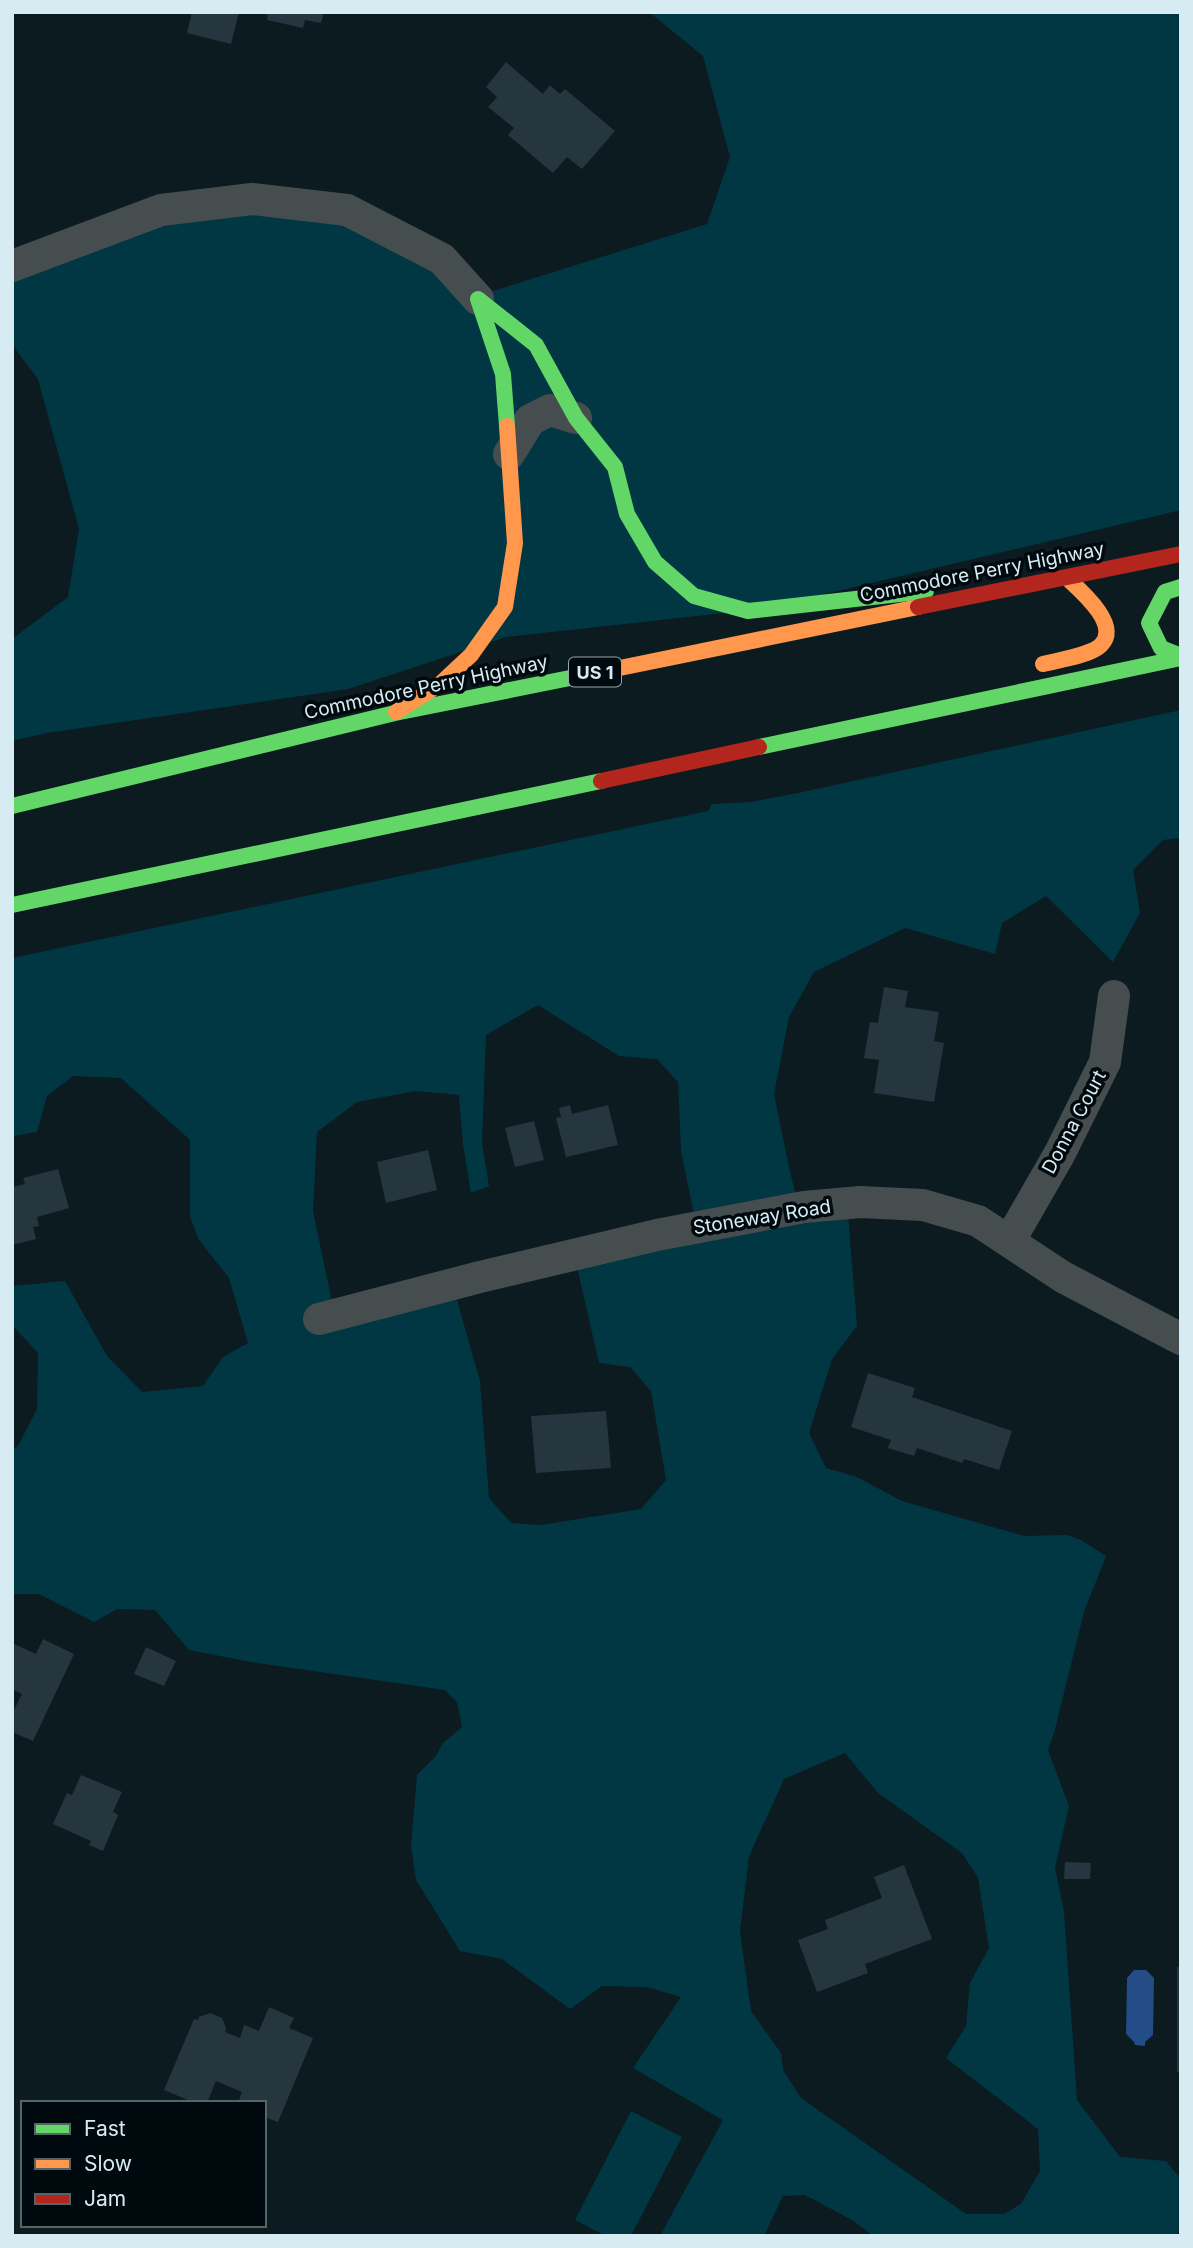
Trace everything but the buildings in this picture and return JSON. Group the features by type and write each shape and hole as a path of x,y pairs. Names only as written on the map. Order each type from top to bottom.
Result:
{"main road":[{"path":"478,299 536,345 576,418 615,467 627,514 655,562 694,596 748,611 1068,578 1103,617 1106,635 1101,645 1090,650 1025,669"},
{"path":"395,713 440,684 471,655 505,607 515,543 503,374 478,299"},
{"name":"Commodore Perry Highway","path":"12,806 395,713 1181,554"},
{"path":"1181,587 1165,593 1150,623 1161,648 1181,657"},
{"path":"12,905 1181,657"},
{"path":"712,758 947,691"}],"street":[{"path":"12,266 161,210 252,199 347,210 442,259 478,299"},
{"path":"509,454 530,420 550,410 576,418"},
{"name":"Donna Court","path":"1010,1240 1060,1153 1105,1062 1114,996"},
{"name":"Stoneway Road","path":"320,1319 657,1235 804,1208 860,1202 923,1205 978,1221 1063,1277 1181,1339"}],"shaded area":[{"path":"649,12 1181,12 1181,510 761,609 506,637 348,689 47,733 12,741 12,639 68,597 79,529 38,379 12,341 12,269 157,214 343,215 474,297 707,224 730,157 703,56"},
{"path":"1181,710 1181,838 1163,840 1133,870 1140,913 1113,962 1046,896 1002,923 995,954 905,928 814,972 789,1017 774,1094 801,1214 848,1214 857,1326 832,1359 809,1433 826,1468 857,1477 902,1501 1024,1536 1067,1535 1081,1540 1106,1556 1084,1612 1048,1750 1069,1806 1055,1868 1064,1911 1077,2100 1120,2157 1166,2161 1181,2179 1181,2226 1176,2236 873,2236 852,2220 805,2195 783,2196 764,2236 660,2236 723,2120 633,2068 681,1997 647,1987 602,1986 570,2009 502,1959 460,1951 416,1880 411,1845 417,1775 435,1757 443,1743 462,1727 457,1702 445,1690 251,1662 189,1650 155,1610 117,1609 94,1622 39,1594 12,1594 12,1449 18,1446 37,1409 38,1353 12,1325 12,1286 65,1281 107,1356 142,1392 203,1386 223,1357 248,1343 229,1278 199,1240 190,1217 190,1140 121,1078 73,1076 47,1096 37,1132 12,1136 12,958 708,811 712,804 750,802","holes":["538,1005 619,1056 657,1059 678,1082 681,1151 698,1234 577,1267 599,1363 630,1367 651,1391 666,1480 641,1509 541,1525 511,1523 489,1498 480,1381 455,1293 336,1321 313,1211 317,1132 357,1102 416,1091 459,1095 471,1193 489,1186 482,1143 486,1035","845,1753 878,1793 962,1853 978,1878 989,1948 970,1983 966,2026 946,2058 1038,2129 1040,2171 1021,2204 1004,2214 966,2214 801,2098 783,2070 781,2053 751,2011 740,1931 749,1856 784,1779"]},
{"path":"631,2111 682,2137 631,2236 606,2236 575,2220"}],"water":[{"path":"1134,1970 1146,1970 1154,1978 1153,2035 1145,2042 1145,2046 1135,2045 1126,2034 1127,1978"}],"traffic: fast":[{"path":"507,426 503,374 478,299 536,345 576,418 615,467 627,514 655,562 694,596 748,611 926,591"},
{"path":"1181,587 1165,592 1149,623 1161,648 1181,656"},
{"path":"759,747 1181,658"},
{"path":"12,806 395,713 610,670"},
{"path":"12,905 601,781"}],"traffic: slow":[{"path":"396,712 440,684 471,655 505,607 515,543 507,426"},
{"path":"1043,664 1089,652 1101,645 1106,637 1103,618 1067,578"},
{"path":"610,670 918,607"}],"traffic: jam":[{"path":"918,607 1181,554"},
{"path":"601,781 759,747"}]}
